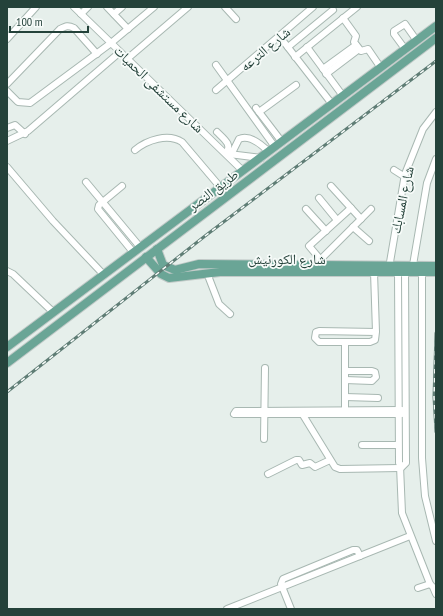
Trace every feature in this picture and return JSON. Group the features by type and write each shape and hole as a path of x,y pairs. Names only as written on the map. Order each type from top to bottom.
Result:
{"main road":[{"name":"طريق النصر","path":"7,346 140,246 244,171 436,26"},
{"name":"طريق النصر","path":"7,363 436,38"},
{"name":"شارع الكورنيش","path":"156,249 163,264 172,269 374,272 389,268 401,272 436,272"},
{"name":"شارع الكورنيش","path":"146,257 161,274 167,277 179,277 208,269 323,262 389,268 436,266"}],"street":[{"path":"7,39 36,7"},
{"name":"شارع مستشفى الحميات","path":"74,7 244,171"},
{"path":"81,14 88,7"},
{"path":"107,7 128,29"},
{"path":"114,14 122,7"},
{"path":"7,91 18,102 30,103 97,54 154,7"},
{"path":"128,59 188,7"},
{"path":"225,7 236,19"},
{"name":"شارع الترعه","path":"216,90 280,37 313,7"},
{"path":"296,57 357,7"},
{"path":"288,48 333,10"},
{"path":"343,18 356,36 354,41 362,51 368,49 381,68"},
{"path":"405,49 394,34 394,31 404,24 417,40"},
{"path":"7,84 60,29 65,26 74,28 97,54"},
{"path":"280,37 332,104"},
{"path":"325,71 358,46"},
{"path":"307,48 343,96"},
{"path":"7,141 25,134 120,52"},
{"path":"216,65 275,147"},
{"path":"275,147 258,110 296,85"},
{"name":"شارع المسابك","path":"389,268 405,177 421,135 436,112"},
{"path":"7,128 15,125 25,134"},
{"path":"217,132 228,143 228,154"},
{"path":"228,154 239,139 243,137 275,147"},
{"path":"135,150 149,141 177,139 182,142 221,188"},
{"path":"228,154 261,158"},
{"path":"413,266 427,183 436,159"},
{"path":"7,167 53,221 103,274"},
{"path":"394,170 405,177"},
{"path":"86,182 140,246"},
{"path":"122,186 99,205 100,213 133,252"},
{"path":"331,186 361,219"},
{"path":"319,198 338,220"},
{"path":"306,208 326,231"},
{"path":"351,208 309,247 323,262 371,209"},
{"path":"353,228 369,241"},
{"path":"208,269 219,304 230,314"},
{"path":"7,271 13,274 53,312"},
{"path":"374,272 376,332 376,338 372,342 319,342 316,340 315,334 319,331 376,332"},
{"path":"401,272 402,337 398,412 398,463 400,467 401,508 410,536 430,584 436,594"},
{"path":"422,272 422,458 425,496 436,541"},
{"path":"338,331 338,342"},
{"path":"346,412 345,371 347,331"},
{"path":"306,413 335,467 340,469 404,466 406,463 406,412 402,337"},
{"path":"264,439 265,368"},
{"path":"345,371 372,371 376,374 376,377 372,381 345,380"},
{"path":"345,397 378,398"},
{"path":"264,413 406,412"},
{"path":"362,445 398,445"},
{"path":"268,474 297,459 302,465 310,463 315,467 330,460"},
{"path":"291,609 282,587 281,582 283,579 353,550 357,550 360,556 410,536"},
{"path":"418,588 430,584"},
{"path":"227,609 282,587"}],"railway":[{"path":"7,392 205,236 436,61"},
{"path":"436,333 434,397 436,432"}]}
